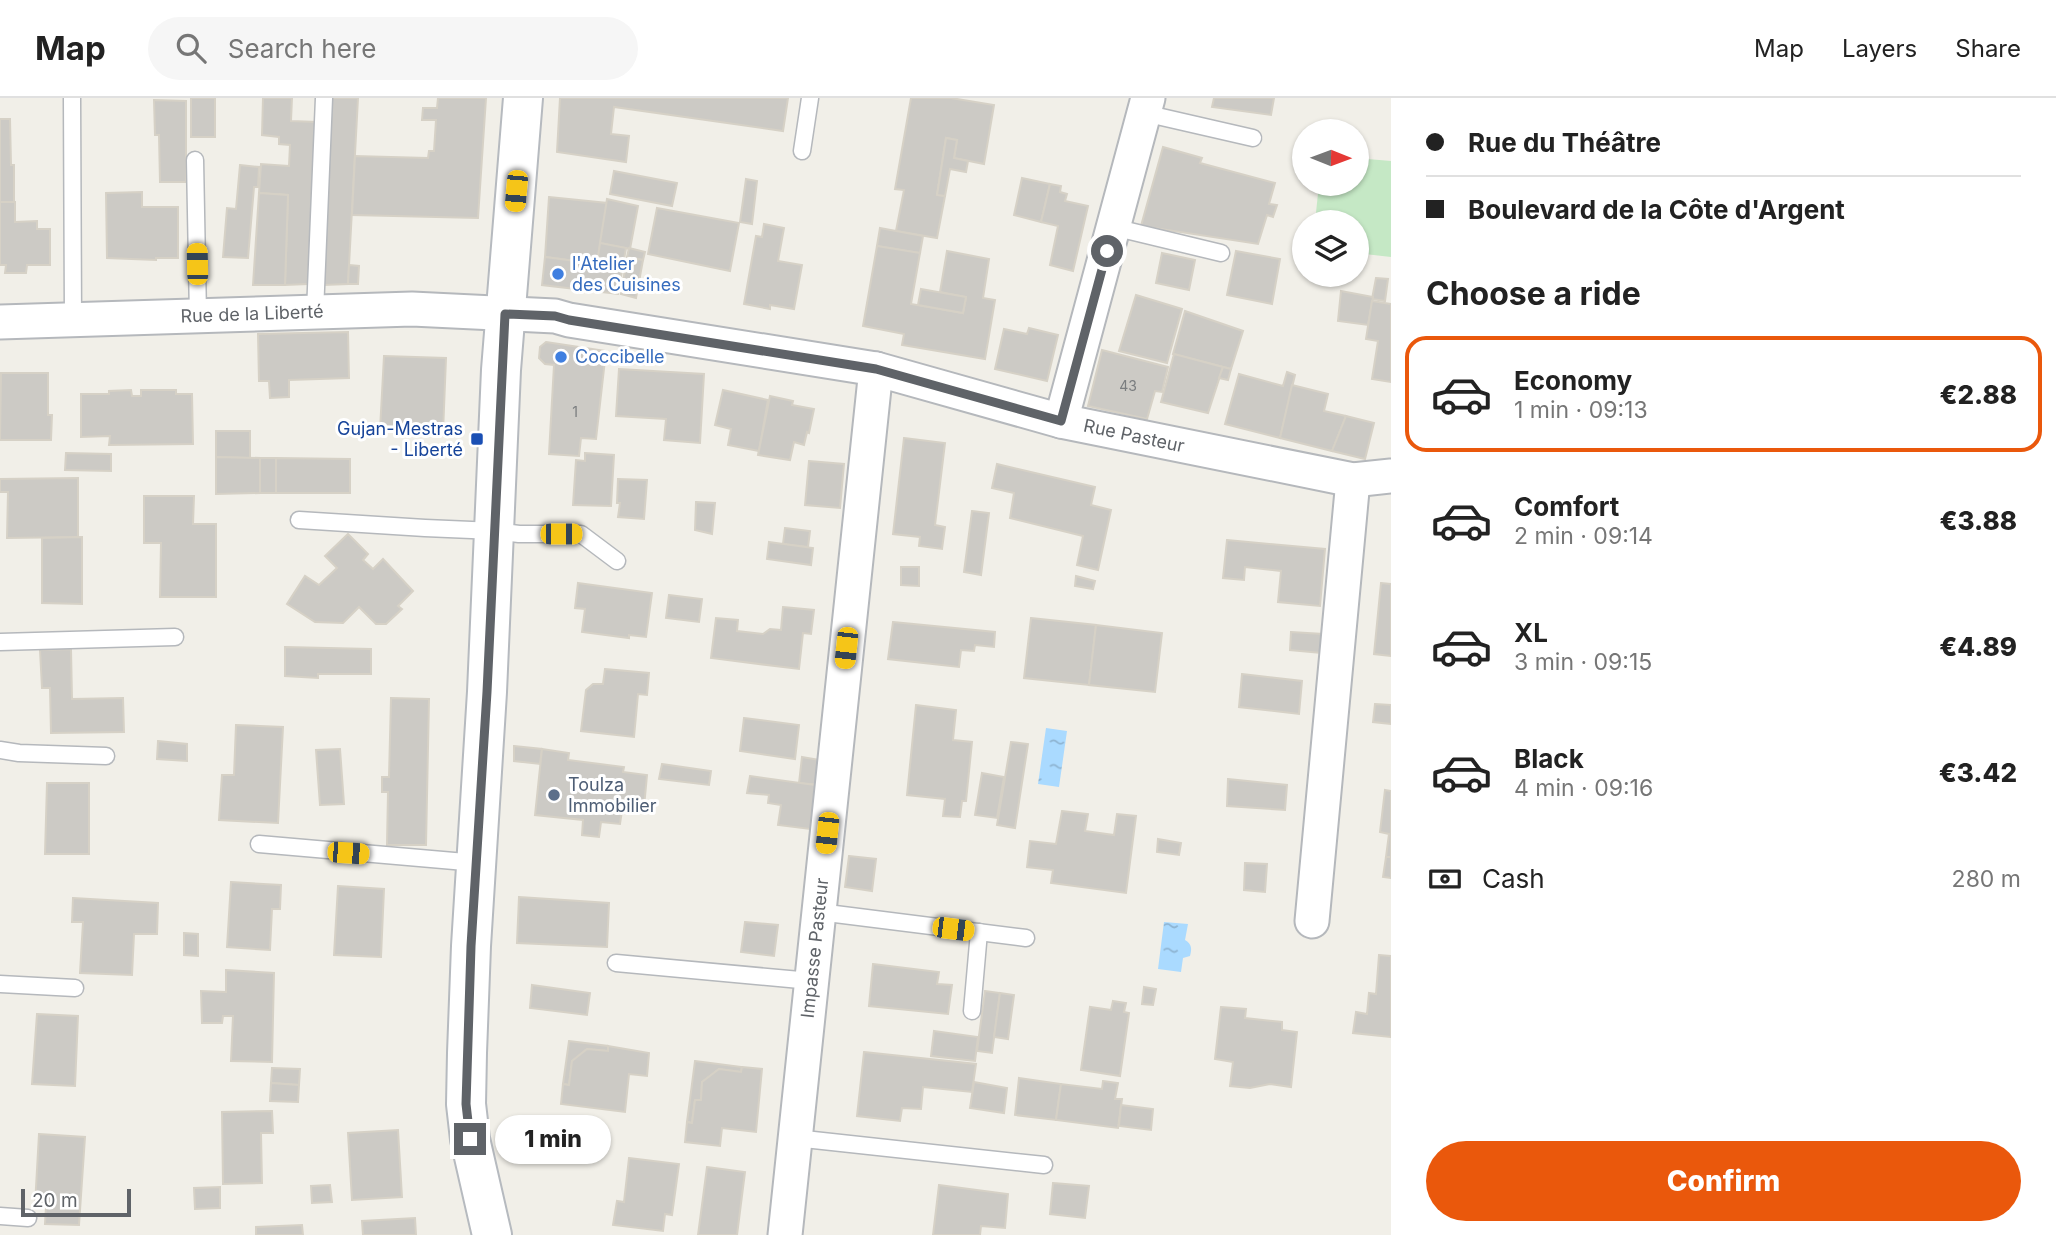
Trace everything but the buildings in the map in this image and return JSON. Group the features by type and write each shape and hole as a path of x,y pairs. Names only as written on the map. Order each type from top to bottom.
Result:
{"main road":[{"path":"492,1235 470,1139 466,1104 471,946 505,314 523,98"}],"street":[{"path":"1061,421 1146,105"},
{"name":"Rue de la Liberté","path":"0,322 412,309 505,314"},
{"name":"Rue Pasteur","path":"505,314 555,316 876,369 1061,421 1353,480 1391,476"},
{"name":"Impasse Pasteur","path":"785,1235 876,369"},
{"path":"1312,921 1353,480"}],"lane":[{"path":"72,98 73,319"},
{"path":"315,312 324,98"},
{"path":"802,151 810,98"},
{"path":"1146,105 1253,138"},
{"path":"195,160 198,316"},
{"path":"1113,227 1222,253"},
{"path":"299,520 519,534 581,534 617,561"},
{"path":"0,642 175,637"},
{"path":"0,750 106,756"},
{"path":"258,845 477,863"},
{"path":"819,912 1026,938"},
{"path":"972,1011 979,932"},
{"path":"615,964 811,981"},
{"path":"0,984 75,988"},
{"path":"795,1138 1044,1165"},
{"path":"0,1216 28,1218"}],"green space":[{"path":"1369,159 1391,161 1391,257 1369,254 1369,210 1316,210 1318,196 1369,196"}],"water":[{"path":"1046,728 1067,731 1059,787 1038,784"},
{"path":"1164,922 1188,924 1185,940 1191,951 1190,956 1183,958 1181,972 1158,969"}],"place":[{"name":"l'Atelier des Cuisines","path":"558,274"},
{"name":"Coccibelle","path":"561,357"},
{"name":"Gujan-Mestras - Liberté","path":"477,439"},
{"name":"Toulza Immobilier","path":"554,795"}],"route":[{"path":"470,1139 466,1104 471,946 487,692 505,314 555,316 876,369 1061,421 1107,251"}]}
